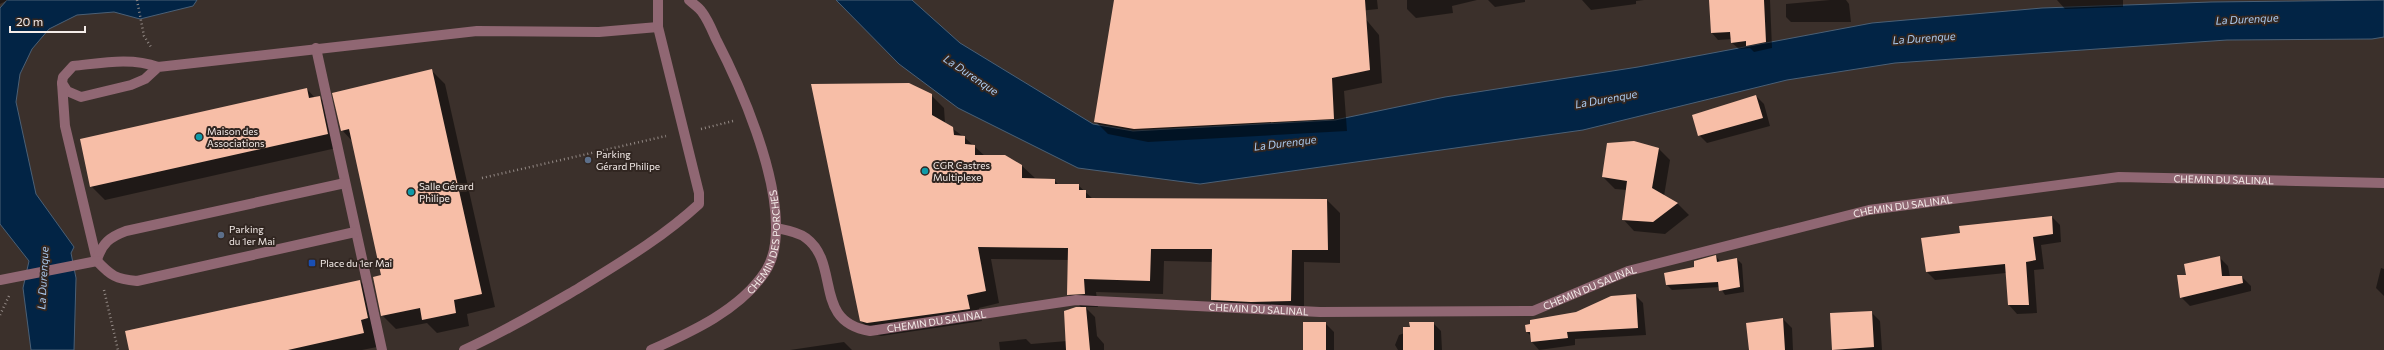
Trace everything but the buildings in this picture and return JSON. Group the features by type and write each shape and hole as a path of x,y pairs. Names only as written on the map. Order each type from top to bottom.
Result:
{"street":[{"path":"464,350 496,336 649,245 675,226 698,204 699,193 658,27 658,0"},
{"name":"CHEMIN DES PORCHES","path":"651,350 692,332 749,291 766,272 775,249 776,228 772,190 750,117 727,60 702,11 689,0"},
{"path":"355,232 137,281 121,279 108,274 97,260 64,126 63,77 73,66 126,60 144,62 158,67 477,31 599,32 658,27"},
{"path":"316,48 382,350"},
{"path":"62,83 67,92 81,97 131,85 145,79 158,67"},
{"name":"CHEMIN DU SALINAL","path":"776,228 801,235 812,244 819,256 832,301 838,315 853,327 870,331 1076,300 1320,312 1533,311 1628,271 1869,210 2119,177 2384,183"},
{"path":"97,260 100,248 112,236 126,231 345,183"},
{"path":"0,280 97,260"}],"path":[{"path":"138,0 144,36 156,53 158,67"},
{"path":"482,178 750,117"},
{"path":"97,260 118,350"}],"water":[{"name":"La Durenque","path":"7,0 197,0 193,6 140,19 114,12 77,15 49,29 32,49 20,74 16,102 36,194 74,247 71,253 76,278 74,350 31,350 23,288 29,261 0,224 0,8"},
{"name":"La Durenque","path":"836,0 912,0 960,43 1093,124 1133,131 1335,120 1445,97 1638,67 1872,23 2042,8 2211,2 2384,0 2384,37 2372,39 2227,40 1895,63 1787,80 1583,130 1200,184 1078,168 958,108 899,64"}],"place":[{"name":"Maison des Associations","path":"199,137"},
{"name":"Parking Gérard Philipe","path":"588,160"},
{"name":"CGR Castres Multiplexe","path":"925,171"},
{"name":"Salle Gérard Philipe","path":"411,192"},
{"name":"Parking du 1er Mai","path":"221,235"},
{"name":"Place du 1er Mai","path":"312,263"}]}
